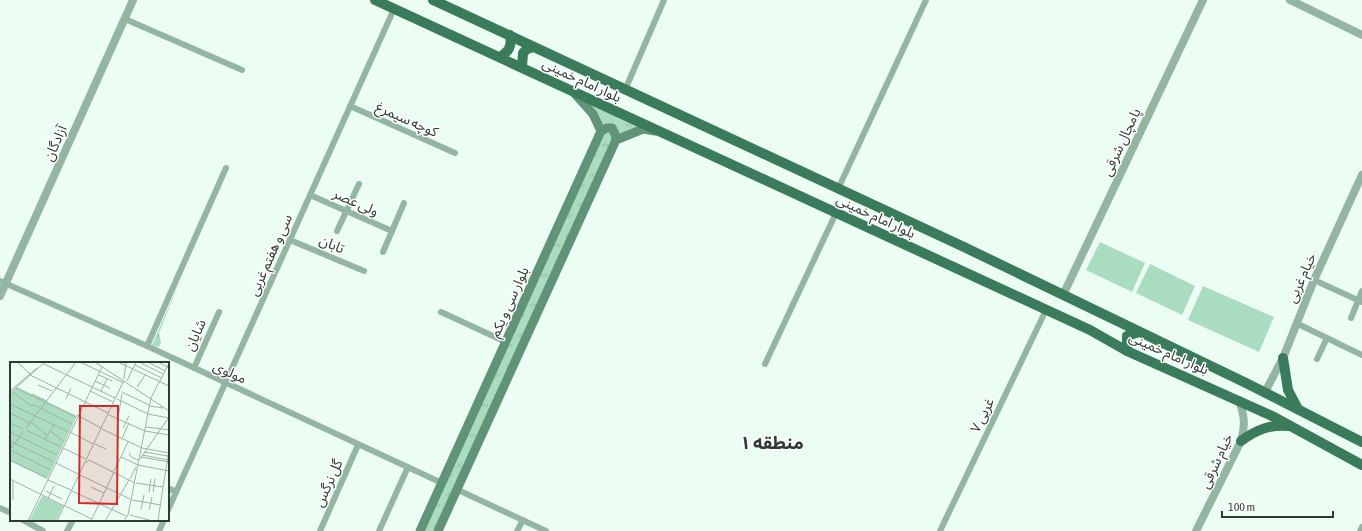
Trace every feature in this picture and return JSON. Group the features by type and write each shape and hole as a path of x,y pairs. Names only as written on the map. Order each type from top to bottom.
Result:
{"main road":[{"name":"بلوار امام خمینی","path":"374,0 1090,330 1127,351 1239,400 1362,464"},
{"name":"بلوار امام خمینی","path":"433,0 1063,295 1265,392 1362,442"},
{"path":"500,57 510,49 512,44 510,35"},
{"path":"522,67 523,53 527,49 534,47"},
{"path":"571,90 593,114 601,131 612,128 616,140 643,129 660,132"},
{"name":"بلوار سی و یکم","path":"420,531 601,131"},
{"name":"بلوار سی و یکم","path":"438,531 616,140"},
{"path":"1127,351 1127,336 1139,332"},
{"path":"1284,358 1288,390 1298,409"},
{"path":"1241,441 1259,429 1277,426 1292,427"}],"street":[{"name":"آزادگان","path":"0,296 3,282 133,0"},
{"path":"625,90 664,0"},
{"path":"838,189 926,0"},
{"name":"پامچال شرقی","path":"1063,295 1203,0"},
{"path":"1290,0 1362,35"},
{"name":"سی و هفتم غربی","path":"169,508 394,9"},
{"path":"125,19 242,70"},
{"name":"کوچه سیمرغ","path":"350,106 455,153"},
{"path":"146,346 226,168"},
{"name":"خیام غربی","path":"1265,392 1284,358 1296,323 1314,280 1362,175"},
{"path":"337,231 359,184"},
{"name":"ولی عصر","path":"310,195 392,231"},
{"path":"383,252 404,203"},
{"path":"765,364 836,213"},
{"name":"تابان","path":"290,240 364,271"},
{"path":"1314,280 1360,301"},
{"name":"مولوی","path":"3,282 146,346 442,483"},
{"path":"1351,318 1360,301 1362,291"},
{"name":"۷ غربی","path":"940,531 1046,310"},
{"name":"شایان","path":"194,368 219,312"},
{"path":"441,312 506,342"},
{"path":"1296,323 1362,355"},
{"path":"1317,359 1327,338"},
{"name":"خیام شرقی","path":"1196,531 1241,441 1245,427 1244,415 1239,400"},
{"name":"گل نرگس","path":"320,531 358,445"},
{"path":"379,531 408,468"},
{"path":"169,488 176,492"},
{"path":"456,489 546,531"},
{"path":"0,508 10,513"},
{"path":"518,531 523,520"},
{"path":"25,521 43,531"},
{"path":"68,531 73,521"},
{"path":"159,531 164,521"},
{"path":"1360,531 1362,527"}],"green space":[{"path":"586,99 644,127 619,136 603,127"},
{"path":"610,130 614,139 436,531 422,531 603,132"},
{"path":"1100,242 1145,263 1132,292 1086,270"},
{"path":"1150,264 1195,286 1182,315 1136,293"},
{"path":"180,281 159,333 161,342 159,347 152,345"},
{"path":"1203,286 1274,317 1259,352 1188,320"}],"district":[{"name":"منطقه ۱","path":"772,443"}]}
